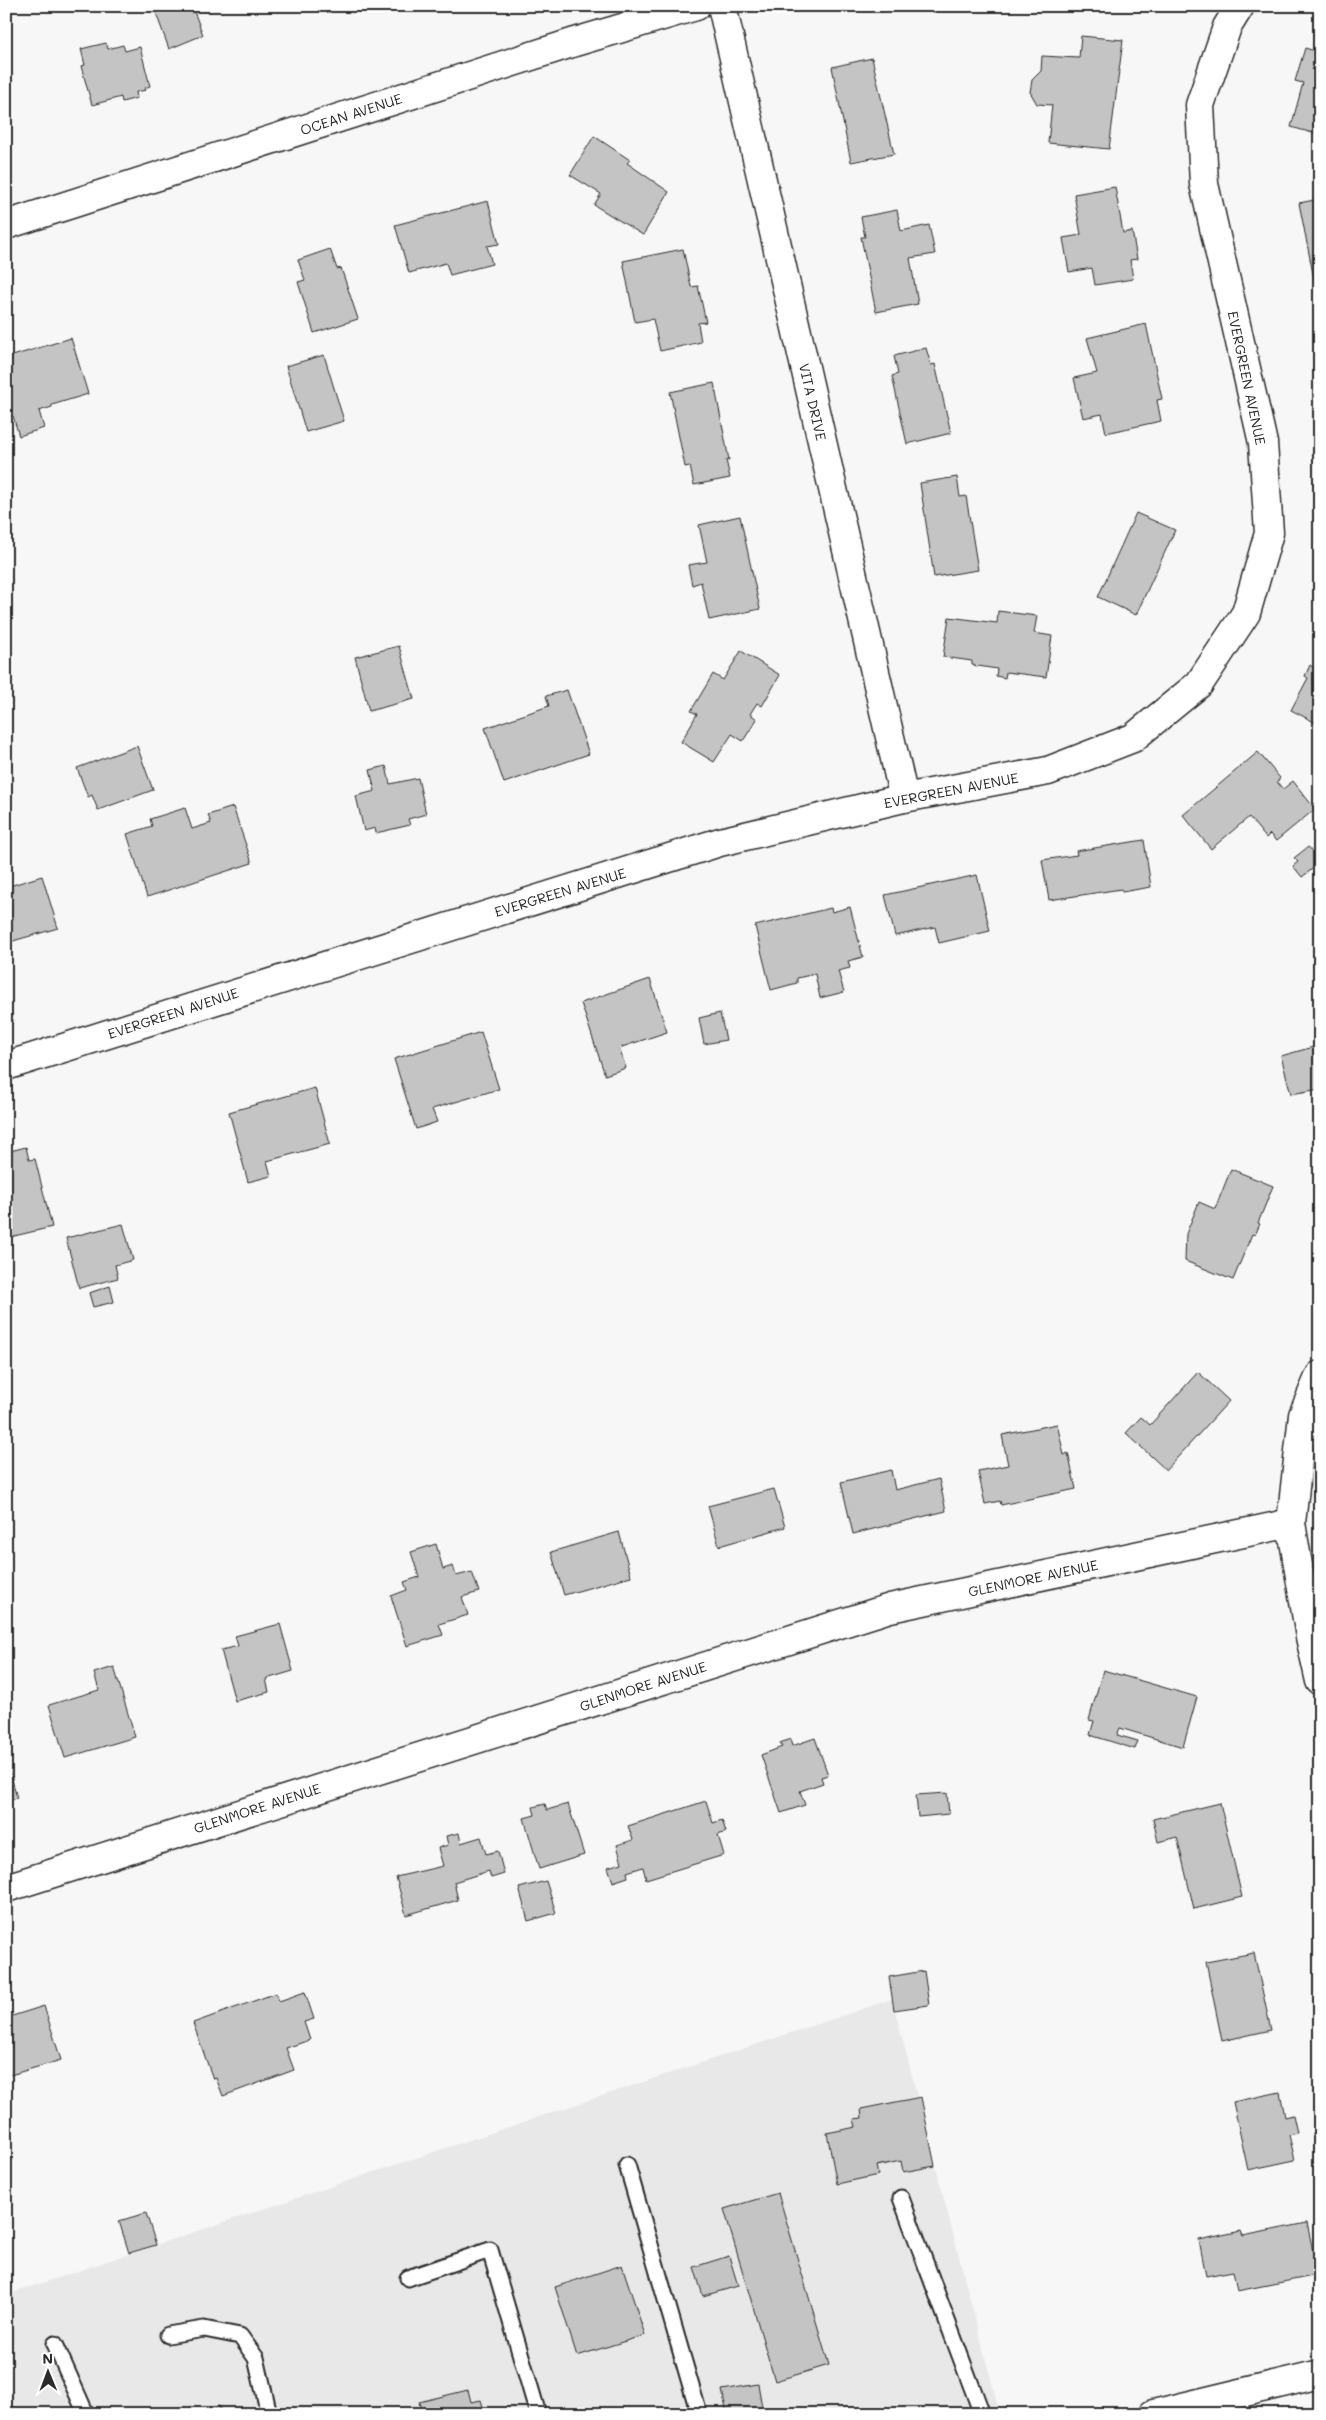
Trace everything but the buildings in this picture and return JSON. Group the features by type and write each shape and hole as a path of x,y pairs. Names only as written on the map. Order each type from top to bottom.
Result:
{"street":[{"name":"OCEAN AVENUE","path":"6,225 566,45 696,6"},
{"name":"VITA DRIVE","path":"722,6 904,798"},
{"name":"EVERGREEN AVENUE","path":"6,1066 720,842 904,798 1048,771 1133,738 1199,684 1246,614 1269,533 1263,443 1204,184 1200,104 1228,27 1240,6"},
{"path":"1320,1375 1303,1415 1291,1523 1310,1637 1320,1681"},
{"name":"GLENMORE AVENUE","path":"6,1888 890,1608 1291,1523"},
{"path":"1163,2412 1320,2374"}],"lane":[{"path":"627,2165 699,2414"},
{"path":"901,2198 982,2414"},
{"path":"408,2278 490,2250 538,2414"},
{"path":"168,2335 204,2329 240,2336 256,2358 269,2414"},
{"path":"55,2344 86,2414"}],"shaded area":[{"path":"892,1999 1000,2414 6,2414 6,2295"}]}
